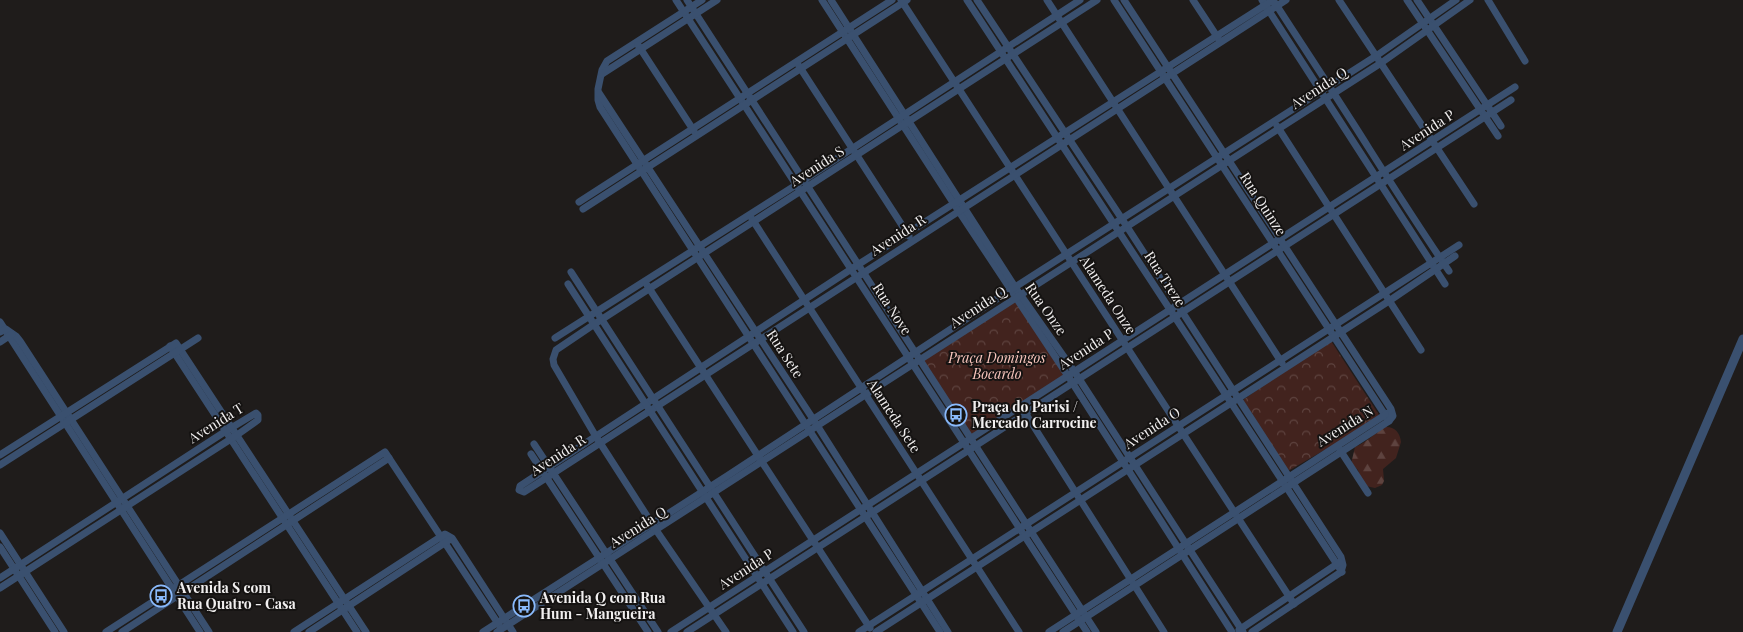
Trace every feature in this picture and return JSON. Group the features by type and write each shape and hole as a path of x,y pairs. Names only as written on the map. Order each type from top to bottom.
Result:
{"street":[{"name":"Rua Nove","path":"676,0 966,446 1028,534 1081,616 1096,632"},
{"path":"602,74 607,61 684,12 689,3 702,0"},
{"path":"602,74 717,0"},
{"name":"Rua Onze","path":"822,0 846,30"},
{"name":"Rua Onze","path":"831,0 846,30 903,126 954,204 962,209 1013,289 1071,373 1127,460 1181,551 1238,631"},
{"path":"583,209 593,198 639,162 892,0"},
{"name":"Rua Treze","path":"968,0 1004,49"},
{"name":"Rua Treze","path":"978,0 1004,49 1062,145 1170,310 1229,393"},
{"path":"1047,0 1285,367"},
{"name":"Avenida S","path":"555,338 804,180 1080,0"},
{"name":"Avenida S","path":"596,435 554,366 553,357 556,350 649,288 1097,0"},
{"name":"Rua Quinze","path":"1114,0 1169,76 1224,160 1283,242 1391,409"},
{"name":"Rua Quinze","path":"1124,0 1164,69"},
{"path":"1193,0 1219,39"},
{"name":"Avenida R","path":"550,470 600,442 657,406 1169,76 1265,5 1286,0"},
{"path":"1339,0 1474,204"},
{"path":"1406,0 1498,136"},
{"path":"1417,0 1502,126"},
{"name":"Avenida Q","path":"1224,160 1274,122 1376,56 1456,0"},
{"name":"Avenida Q","path":"911,361 916,353 1067,254 1122,219 1279,129 1381,63 1470,0"},
{"path":"1488,0 1525,61"},
{"path":"579,202 593,198 644,169 904,1"},
{"name":"Alameda Onze","path":"904,1 1010,168 1292,601"},
{"name":"Rua Nove","path":"689,3 973,442 1023,527"},
{"path":"1275,3 1449,271"},
{"path":"1265,5 1445,284"},
{"name":"Rua Onze","path":"850,37 910,121 961,200 962,209"},
{"name":"Avenida R","path":"522,489 596,435 851,269 1164,69 1219,39"},
{"path":"636,42 697,135"},
{"name":"Rua Treze","path":"1009,57 1070,140 1178,305 1282,481 1340,570"},
{"path":"796,62 912,241"},
{"name":"Rua Sete","path":"602,74 598,89 639,162 812,425 919,594 948,632"},
{"name":"Avenida P","path":"1283,242 1330,207 1515,87"},
{"name":"Avenida P","path":"1023,410 1071,373 1225,274 1334,214 1511,100"},
{"path":"1274,122 1421,350"},
{"name":"Rua Quinze","path":"1224,160 1275,247 1387,418"},
{"name":"Avenida Q","path":"483,632 504,627 601,560 863,391 911,361 920,360 1072,262 1127,226 1172,192"},
{"name":"Alameda Sete","path":"748,214 1019,632"},
{"name":"Avenida O","path":"1339,328 1389,301 1434,266 1440,257 1459,245"},
{"name":"Avenida P","path":"671,632 813,540 866,511 1023,410 1076,381 1230,281 1275,247"},
{"name":"Avenida O","path":"872,630 919,594 1028,534 1184,434 1285,367 1385,294 1434,266 1444,264 1455,256"},
{"path":"571,272 804,632"},
{"path":"644,281 872,630"},
{"path":"568,284 588,318 794,632"},
{"path":"0,322 2,331 11,335 178,590 209,632"},
{"name":"Avenida O","path":"860,632 872,630 923,600 1023,527 1075,493 1280,360 1332,333"},
{"path":"0,342 11,335"},
{"path":"0,455 64,414 176,348 198,338"},
{"path":"1617,632 1743,339"},
{"path":"0,465 176,348"},
{"path":"176,348 343,605 356,632"},
{"name":"Rua Treze","path":"1234,401 1294,484 1341,557 1340,570"},
{"name":"Avenida N","path":"1063,632 1130,579 1239,519 1341,453 1387,418 1391,409"},
{"path":"1023,410 1164,632"},
{"name":"Avenida T","path":"0,578 20,570 124,508 234,437 255,422 259,417 258,415 256,413 251,415 119,501 20,570 0,588"},
{"name":"Avenida N","path":"1188,547 1234,512 1288,476 1387,418"},
{"path":"596,435 654,527 726,632"},
{"path":"534,444 658,632"},
{"path":"1337,446 1368,493"},
{"path":"122,632 214,562 386,452 443,535 445,543 504,627"},
{"path":"531,454 648,632"},
{"path":"106,632 218,568 389,458"},
{"name":"Rua Onze","path":"1131,467 1188,547 1238,631"},
{"name":"Avenida P","path":"687,632 818,547 866,511"},
{"path":"0,533 55,632"},
{"path":"443,535 452,538 504,627"},
{"path":"309,632 343,605 443,535"},
{"path":"294,632 343,605 452,538"},
{"path":"0,547 20,570 64,632"},
{"name":"Avenida N","path":"1049,632 1135,586 1181,551"},
{"path":"214,562 218,568"},
{"path":"1238,631 1292,601 1340,570"},
{"path":"178,590 200,632"},
{"path":"735,591 739,598"},
{"name":"Rua Sete","path":"923,600 940,632"},
{"path":"1252,632 1292,601"},
{"path":"343,605 366,632"},
{"name":"Rua Nove","path":"1081,616 1087,632"}],"green space":[{"name":"Praça Domingos Bocardo","path":"1015,300 1067,375 972,437 922,360"},
{"path":"1331,341 1379,415 1335,444 1288,471 1243,400 1282,372"},
{"path":"1384,427 1396,430 1401,442 1396,458 1383,469 1384,481 1382,485 1375,488 1366,486 1360,479 1358,470 1351,464 1355,447"}],"place":[{"name":"Praça do Parisi / Mercado Carrocine","path":"956,415"},
{"name":"Avenida S com Rua Quatro - Casa","path":"161,596"},
{"name":"Avenida Q com Rua Hum - Mangueira","path":"524,606"}]}
